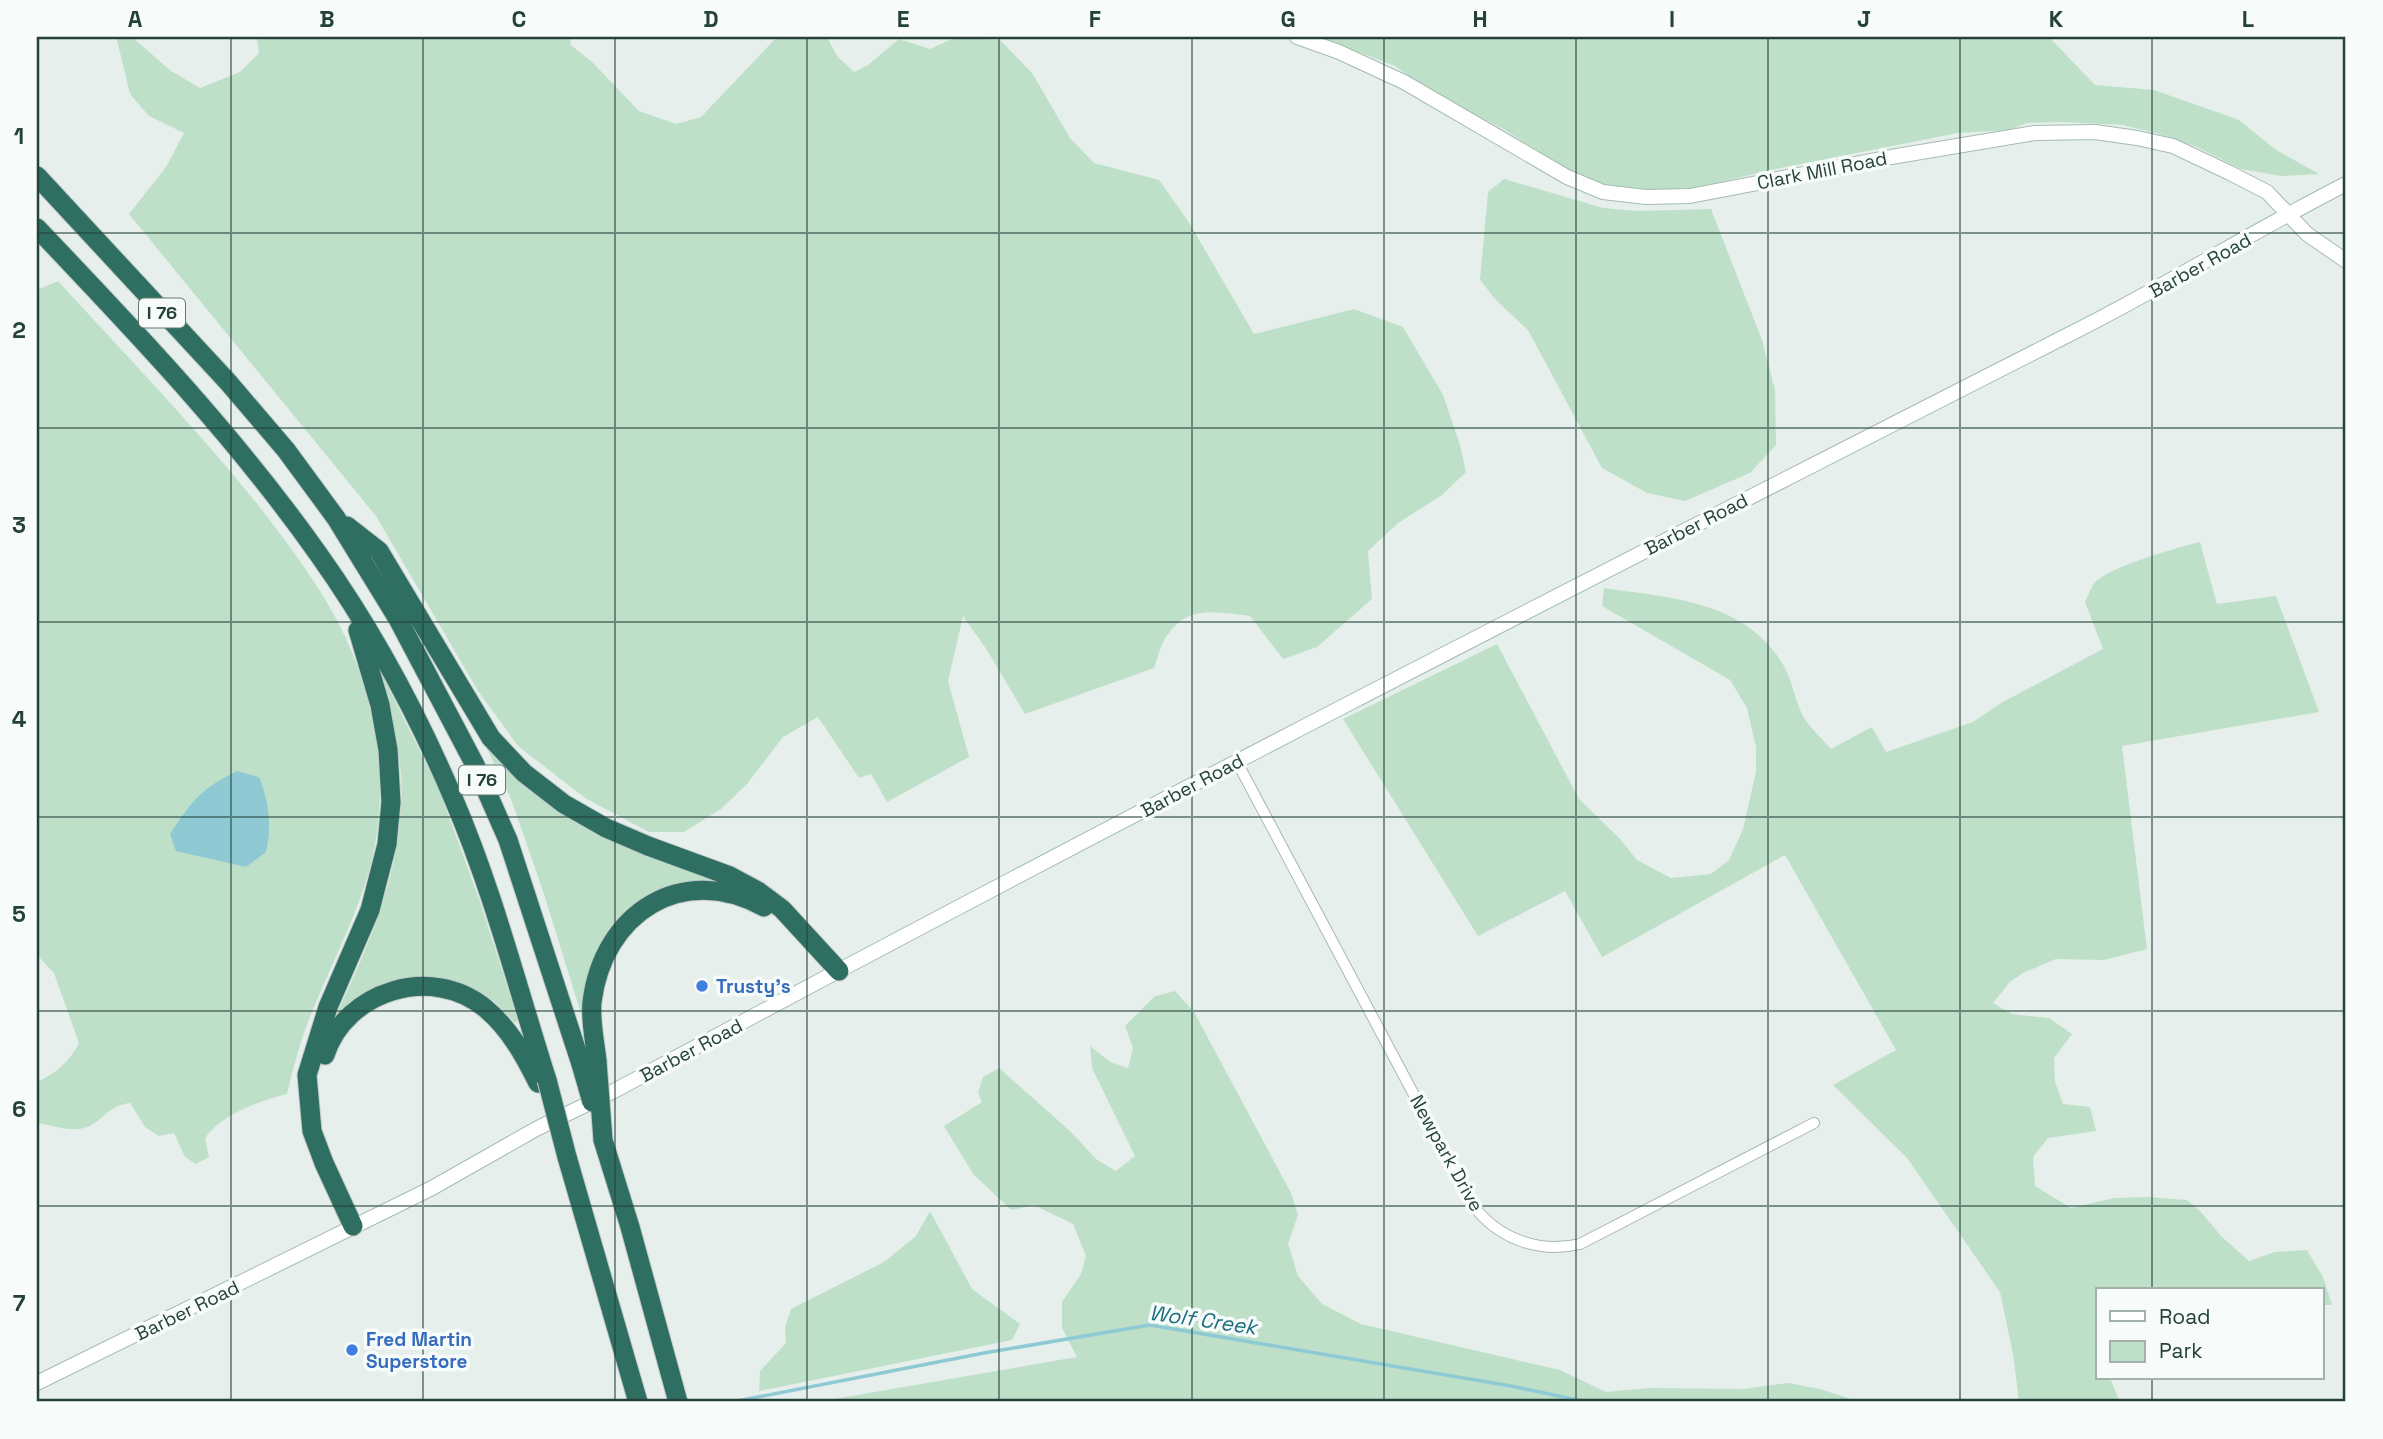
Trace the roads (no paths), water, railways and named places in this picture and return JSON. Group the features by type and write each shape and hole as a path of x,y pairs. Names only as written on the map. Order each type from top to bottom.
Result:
{"highway":[{"name":"I 76","path":"37,176 228,382 286,450 336,518 398,618 475,765 508,840 589,1063"},
{"name":"I 76","path":"37,228 216,422 337,581 381,653 429,745 454,800 487,886 543,1083"},
{"path":"336,518 379,551 491,738 524,773 564,804 606,828 730,876 758,891 782,909 834,974"},
{"path":"337,581 355,622 372,675 385,731 390,777 387,844 376,890 360,936 328,1007 306,1075 312,1131 358,1223"},
{"path":"678,1402 603,1140 589,1063 592,1002 602,960 623,926 644,908 668,896 694,891 714,891 748,899 766,909 834,974"},
{"path":"358,1223 328,1147 317,1102 318,1077 329,1041 360,1006 384,993 407,987 440,989 463,995 484,1007 502,1024 543,1083 638,1402"}],"main road":[{"name":"Clark Mill Road","path":"1297,37 1349,56 1404,82 1567,177 1594,189 1620,195 1657,198 1690,196 1891,157 2035,134 2095,132 2159,142 2198,157 2267,192 2307,234 2346,261"},
{"name":"Barber Road","path":"37,1383 432,1188 536,1129 614,1091 1237,762 1771,485 2142,298 2287,214 2346,184"}],"street":[{"name":"Newpark Drive","path":"1237,762 1472,1203 1501,1233 1533,1245 1562,1248 1580,1244 1814,1123"}],"water":[{"path":"237,771 259,777 269,823 266,852 246,867 176,851 170,834 184,813 198,796"}],"waterway":[{"name":"Wolf Creek","path":"732,1402 984,1353 1150,1325 1511,1386 1587,1402"}],"place":[{"name":"Trusty's","path":"702,986"},
{"name":"Fred Martin Superstore","path":"352,1350"}]}
